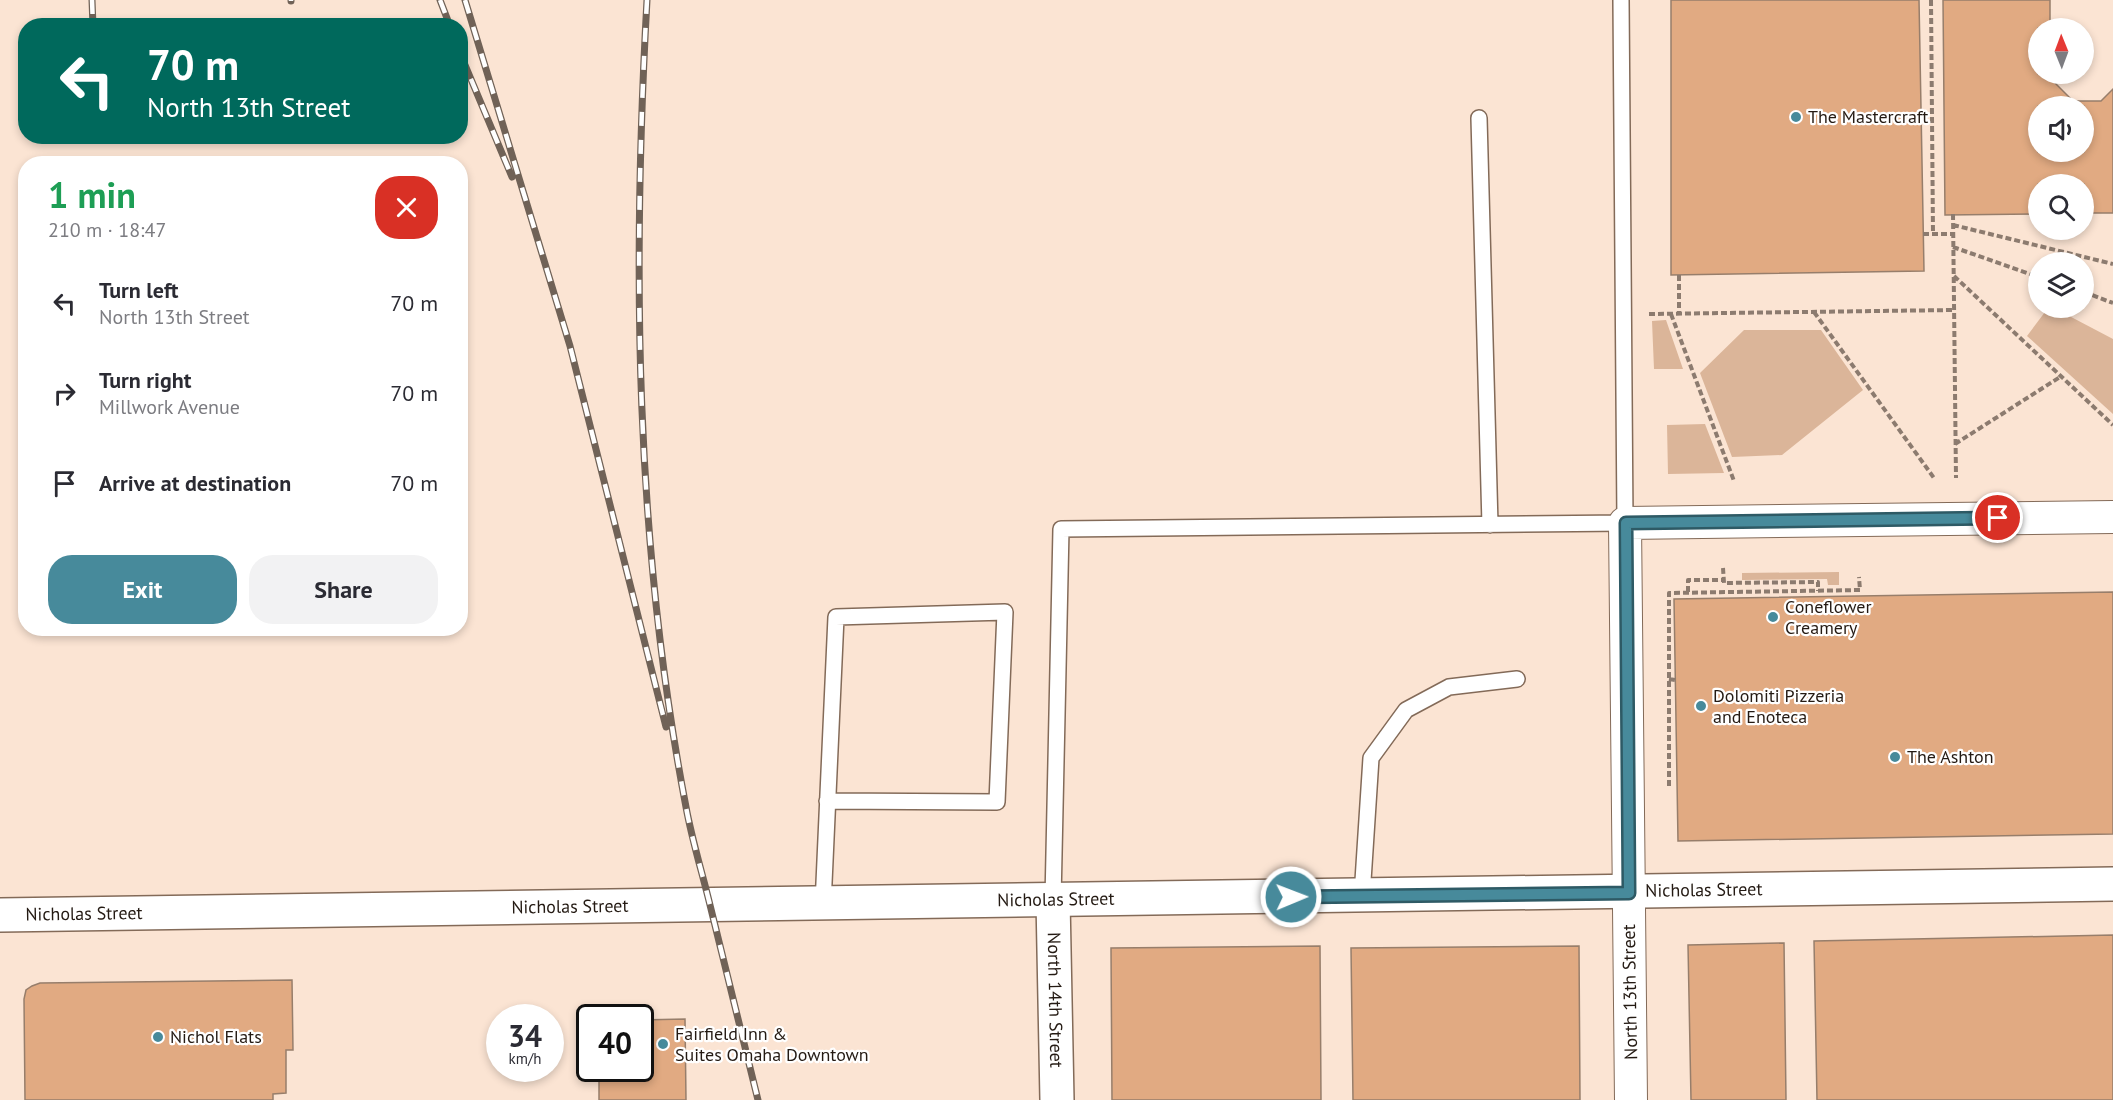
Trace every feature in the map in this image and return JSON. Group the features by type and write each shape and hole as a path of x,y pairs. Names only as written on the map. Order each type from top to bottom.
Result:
{"street":[{"path":"1626,523 2113,517"},
{"name":"North 13th Street","path":"1626,523 1631,1100"},
{"name":"Nicholas Street","path":"0,915 823,905 2113,884"},
{"name":"North 14th Street","path":"1053,900 1057,1100"}],"lane":[{"path":"1053,900 1061,530 1626,523 1621,0"},
{"path":"1479,118 1490,525"},
{"path":"823,905 827,801 836,617 1005,612 997,802 827,801"},
{"path":"1362,896 1371,758 1406,710 1449,687 1517,679"}],"path":[{"path":"1931,0 1933,234"},
{"path":"1953,214 1956,478"},
{"path":"1953,225 2113,264"},
{"path":"1923,234 1953,234"},
{"path":"1953,247 2028,273"},
{"path":"1679,275 1679,314"},
{"path":"1954,275 2113,425"},
{"path":"2094,296 2113,303"},
{"path":"1646,314 1954,310"},
{"path":"1814,312 1934,478"},
{"path":"1671,314 1734,481"},
{"path":"1955,444 2060,377"},
{"path":"1724,568 1724,580"},
{"path":"1670,786 1669,593 1860,590 1859,577"},
{"path":"1688,592 1688,580 1724,580 1724,583 1818,582 1818,591"},
{"path":"1772,592 1772,598"},
{"path":"1669,679 1675,680"}],"shaded area":[{"path":"2040,318 2073,318 2113,339 2113,414 2027,336"},
{"path":"1666,320 1683,369 1654,369 1652,321"},
{"path":"1744,330 1821,330 1863,390 1782,455 1732,457 1700,373"},
{"path":"1705,424 1724,473 1668,474 1667,425"},
{"path":"1839,572 1839,585 1828,585 1827,579 1742,580 1742,573"}],"building":[{"name":"The Mastercraft","path":"1671,0 1919,0 1924,271 1671,275"},
{"path":"1943,0 2050,0 2050,18 2028,18 2028,84 2056,84 2068,96 2028,96 2028,162 2094,162 2094,101 2101,101 2113,89 2113,213 2094,213 2094,174 2028,174 2028,214 1945,215"},
{"name":"The Ashton","path":"2113,592 2113,834 1678,841 1674,599"},
{"path":"2113,935 2113,1100 1817,1100 1814,941"},
{"path":"1784,943 1786,1100 1691,1100 1688,945"},
{"path":"1320,946 1321,1100 1112,1100 1111,948"},
{"path":"1579,946 1580,1100 1353,1100 1351,948"},
{"name":"Nichol Flats","path":"292,980 293,1050 286,1050 286,1093 273,1094 273,1100 25,1100 24,999 26,990 32,986 40,983"},
{"name":"Fairfield Inn & Suites Omaha Downtown","path":"685,1019 686,1100 599,1100 599,1082 654,1082 654,1020"}],"railway":[{"path":"92,0 93,18"},
{"path":"440,0 447,18"},
{"path":"465,0 570,346 666,727"},
{"path":"647,0 642,101 639,304 647,506 656,607 669,707 688,819 758,1100"},
{"path":"468,72 512,177"}],"place":[{"name":"The Mastercraft","path":"1796,117"},
{"name":"Coneflower Creamery","path":"1773,617"},
{"name":"Dolomiti Pizzeria and Enoteca","path":"1701,706"},
{"name":"The Ashton","path":"1895,757"},
{"name":"Nichol Flats","path":"158,1037"},
{"name":"Fairfield Inn & Suites Omaha Downtown","path":"663,1044"}],"route":[{"path":"1291,897 1629,893 1626,523 1998,518"}]}
